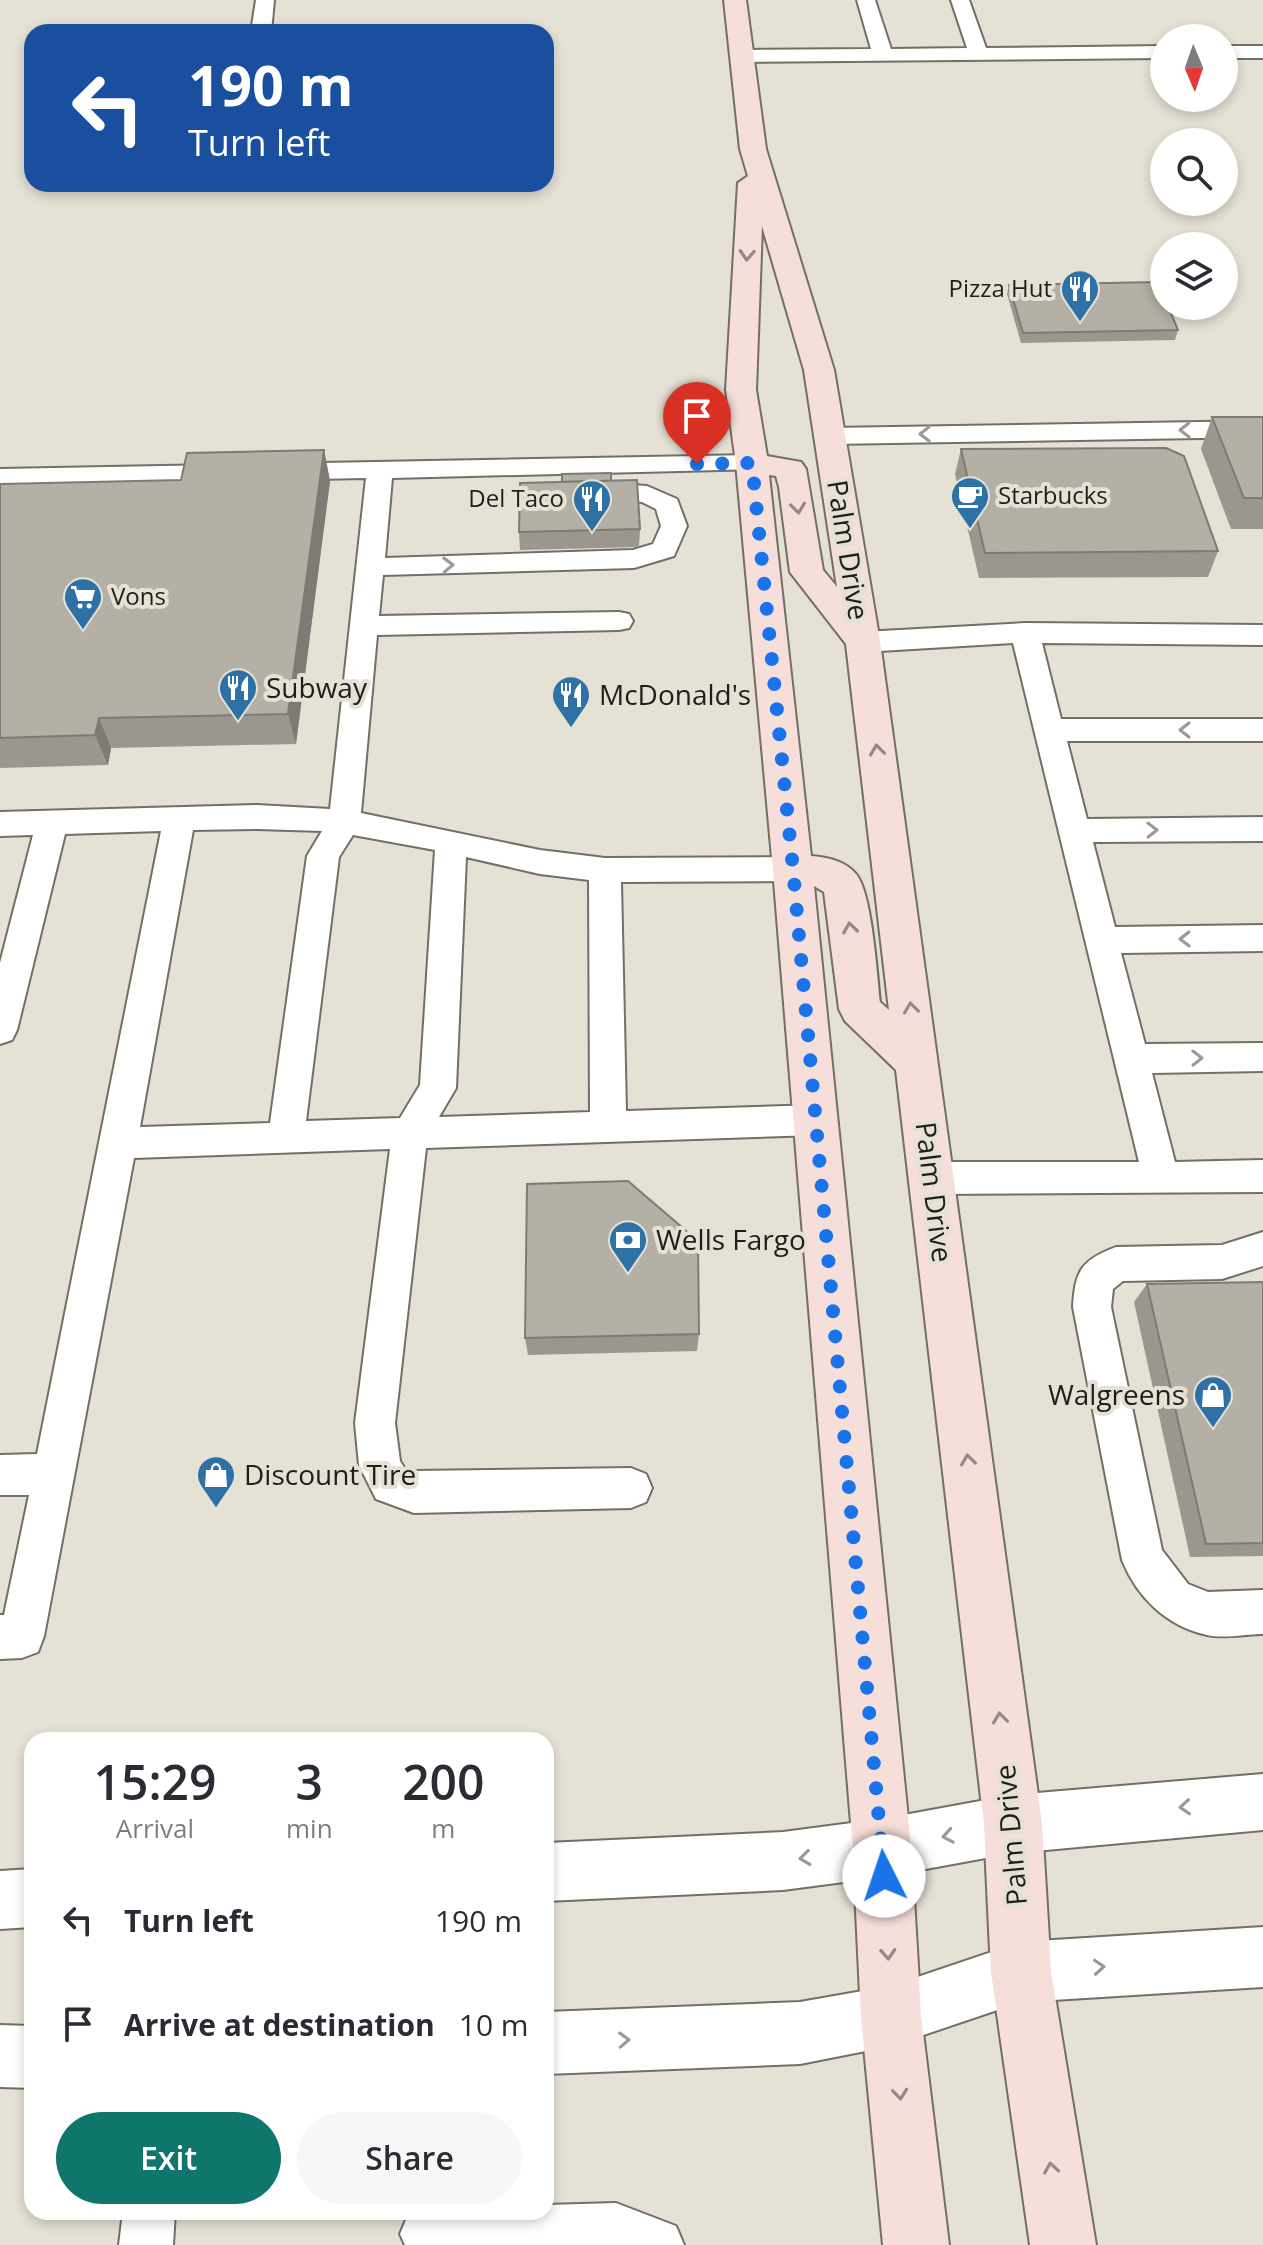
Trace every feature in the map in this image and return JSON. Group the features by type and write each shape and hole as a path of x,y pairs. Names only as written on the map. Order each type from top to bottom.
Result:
{"main road":[{"name":"Palm Drive","path":"735,0 753,149 819,370 863,642 1013,1824 1021,1972 1063,2245"},
{"name":"Palm Drive","path":"753,149 741,390 752,463 793,869 882,1848 891,2016 916,2245"},
{"path":"752,463 790,469 807,572 863,642"},
{"path":"793,869 825,872 842,885 850,921 860,1009 918,1064"}],"street":[{"path":"554,1872 783,1861 882,1848 1013,1824 1263,1802"},
{"path":"0,1900 24,1898"},
{"path":"554,2043 800,2033 891,2016 1021,1972 1263,1957"},
{"path":"0,2056 24,2057"}],"lane":[{"path":"262,24 265,0"},
{"path":"866,0 883,55"},
{"path":"960,0 979,54"},
{"path":"741,56 1150,52"},
{"path":"1238,52 1263,52"},
{"path":"830,436 1263,429"},
{"path":"0,477 752,463"},
{"path":"370,567 634,559 664,550 674,526 668,505 647,494 607,490 517,491 518,467"},
{"path":"286,1138 323,856 344,823 380,470"},
{"path":"364,626 619,621"},
{"path":"863,642 1025,633 1258,628"},
{"path":"1025,633 1161,1178"},
{"path":"1049,730 1263,730"},
{"path":"0,824 257,817 344,823 540,862 605,870 793,869"},
{"path":"0,1637 22,1636 179,819"},
{"path":"0,1030 52,822"},
{"path":"1074,831 1263,829"},
{"path":"451,842 438,1088 410,1133 375,1423 375,1446 380,1465 391,1485 414,1492 631,1488"},
{"path":"605,870 608,1127"},
{"path":"1102,940 1263,938"},
{"path":"1132,1059 1263,1057"},
{"path":"119,1143 816,1120"},
{"path":"933,1178 1263,1176"},
{"path":"1263,1249 1222,1262 1116,1264 1094,1280 1092,1307 1143,1560 1173,1599 1208,1614 1263,1612"},
{"path":"0,1475 54,1474"},
{"path":"146,2245 148,2220"},
{"path":"429,2234 616,2230 657,2245"}],"building":[{"path":"1150,282 1150,320 1174,320 1178,330 1023,333 1009,285"},
{"path":"1212,417 1263,417 1263,498 1244,498"},
{"path":"1166,448 1184,456 1218,551 985,553 961,449"},
{"path":"324,450 288,714 99,718 95,735 0,738 0,484 181,480 187,453"},
{"path":"611,473 611,481 562,482 562,474"},
{"path":"637,480 640,529 519,532 520,483"},
{"path":"628,1181 698,1241 699,1334 525,1338 527,1184"},
{"name":"Walgreens","path":"1263,1282 1263,1543 1206,1544 1147,1284"}],"place":[{"name":"Pizza Hut","path":"1080,323"},
{"name":"Starbucks","path":"970,530"},
{"name":"Del Taco","path":"592,533"},
{"name":"Vons","path":"83,631"},
{"name":"Subway","path":"238,722"},
{"name":"McDonald's","path":"571,729"},
{"name":"Wells Fargo","path":"628,1274"},
{"name":"Walgreens","path":"1213,1429"},
{"name":"Discount Tire","path":"216,1509"}],"route":[{"path":"697,464 752,463 793,869 884,1876"}]}
